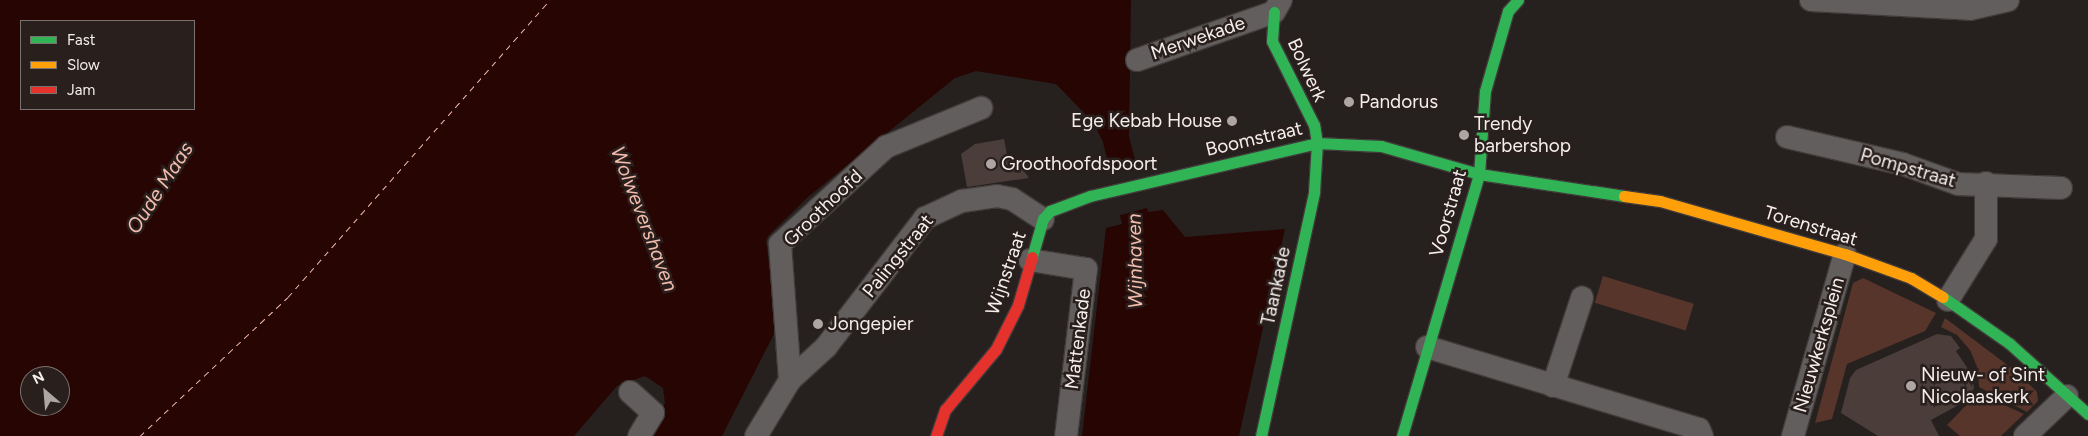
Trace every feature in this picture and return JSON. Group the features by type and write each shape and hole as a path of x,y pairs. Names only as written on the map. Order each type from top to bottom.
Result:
{"street":[{"name":"Voorstraat","path":"1402,436 1479,174 1485,91 1508,11 1518,0"},
{"path":"1811,0 1970,9 2008,0"},
{"name":"Merwekade","path":"1137,60 1277,6"},
{"name":"Bolwerk","path":"1277,6 1272,41 1314,126 1318,143"},
{"name":"Groothoofd","path":"790,380 780,244 886,147 981,108"},
{"name":"Pompstraat","path":"1787,137 1903,164 1958,184 1986,183 2061,188"},
{"name":"Boomstraat","path":"1043,219 1068,203 1143,183 1318,143 1382,146 1479,174"},
{"name":"Taankade","path":"1261,436 1312,200 1318,143"},
{"name":"Torenstraat","path":"1479,174 1660,201 1845,254 1912,278 1948,300 2010,344 2088,414"},
{"path":"1948,300 1986,239 1986,183"},
{"name":"Palingstraat","path":"756,436 790,380 826,347 925,218 935,211 962,201 997,196 1012,199 1043,219"},
{"name":"Wijnstraat","path":"936,436 945,410 996,349 1018,305 1043,219"},
{"name":"Nieuwkerksplein","path":"1793,436 1845,254"},
{"name":"Mattenkade","path":"1030,260 1086,270 1066,436"},
{"path":"1553,386 1582,298"},
{"path":"1427,347 1699,429 1702,436"},
{"path":"630,392 653,413 639,436"},
{"path":"2026,436 2067,396"}],"shaded area":[{"path":"1603,276 1694,304 1686,331 1595,303"},
{"path":"1863,278 1936,313 1925,331 1847,364 1832,419 1815,423 1853,283"},
{"path":"1945,318 2018,373 2037,392 2038,401 2027,412 1979,387 1978,369 1970,350 1957,335 1941,327"},
{"path":"1978,393 2024,414 2001,436 1960,436 1947,425"}],"water":[{"path":"0,0 1131,0 1129,136 1148,212 1163,210 1185,237 1285,229 1239,436 1082,436 1106,228 1122,224 1103,142 1093,122 1056,84 976,71 955,78 808,197 769,235 766,240 777,328 722,436 649,436 665,403 663,388 645,376 617,386 574,436 0,436"}],"pier":[{"path":"1137,161 1149,207 1119,215 1107,169"}],"building":[{"name":"Groothoofdspoort","path":"1004,139 1007,155 1012,154 1029,178 967,187 961,154 975,144"},
{"name":"Nieuw- of Sint Nicolaaskerk","path":"1937,334 1951,336 1960,348 1956,351 1972,375 1974,388 1966,401 1931,420 1939,436 1878,436 1841,413 1850,378 1856,370"}],"ferry route":[{"path":"140,436 288,297 550,0"}],"traffic: fast":[{"path":"1402,436 1479,174 1485,91 1508,11 1518,0"},
{"path":"1261,436 1314,192 1317,143 1314,125 1272,41 1274,12"},
{"path":"1032,257 1043,219 1050,211 1090,196 1317,143 1381,146 1479,174 1624,196"},
{"path":"1943,297 2010,344 2088,414"}],"traffic: slow":[{"path":"1624,196 1660,201 1845,254 1911,278 1943,297"}],"traffic: jam":[{"path":"936,436 945,410 996,349 1018,305 1032,257"}],"place":[{"name":"Pandorus","path":"1349,102"},
{"name":"Ege Kebab House","path":"1232,121"},
{"name":"Trendy barbershop","path":"1464,135"},
{"name":"Groothoofdspoort","path":"991,164"},
{"name":"Jongepier","path":"818,324"},
{"name":"Nieuw- of Sint Nicolaaskerk","path":"1911,386"}],"water label":[{"name":"Oude Maas","path":"160,188"},
{"name":"Wolwevershaven","path":"644,219"},
{"name":"Wijnhaven","path":"1135,261"}]}
